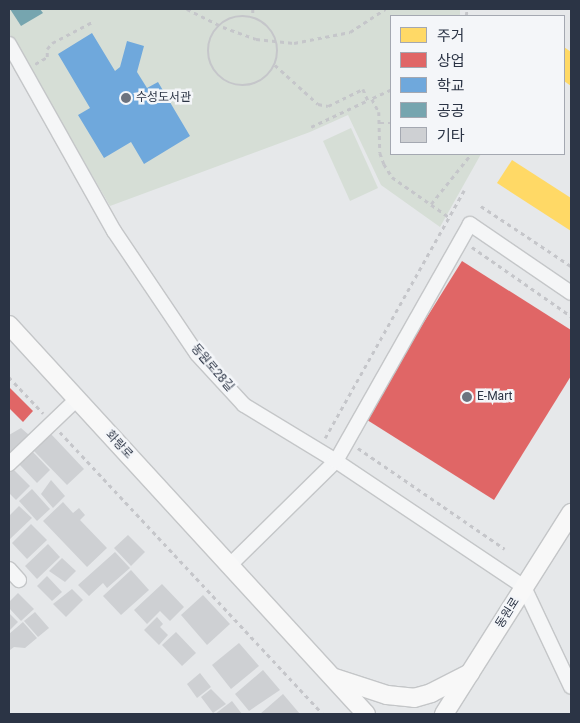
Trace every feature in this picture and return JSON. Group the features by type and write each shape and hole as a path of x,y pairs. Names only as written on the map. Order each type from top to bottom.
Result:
{"main road":[{"name":"화랑로","path":"9,325 366,714"},
{"name":"동원로","path":"444,714 571,513"},
{"path":"332,677 387,695 414,698 431,693 470,672"}],"street":[{"name":"동원로28길","path":"9,44 114,231 197,354 244,405 336,461 524,587"},
{"path":"230,565 336,461 470,224 571,293"},
{"path":"9,464 50,421 76,399"},
{"path":"9,569 19,580"},
{"path":"524,587 571,687"}],"path":[{"path":"188,9 218,25 256,39 278,43 294,43 350,32 385,9"},
{"path":"253,9 254,16"},
{"path":"236,16 254,16 272,31 278,43 276,65 259,82 248,86 226,82 217,75 208,56 208,44 218,25 236,16"},
{"path":"33,66 47,57 46,49 52,43 92,22"},
{"path":"276,65 318,104 328,106 362,89 370,100 380,123 380,152 392,177 449,217"},
{"path":"311,127 390,90"},
{"path":"380,123 390,123"},
{"path":"431,204 469,155"},
{"path":"324,439 464,190"},
{"path":"481,206 571,266"},
{"path":"467,244 571,316"},
{"path":"9,376 324,714"},
{"path":"352,444 505,550"}],"shaded area":[{"path":"9,9 460,9 460,15 390,15 390,155 480,155 440,227 381,185 348,115 310,132 110,206 9,33"},
{"path":"351,128 378,188 350,201 323,141"}],"building: 주거":[{"path":"565,48 571,52 571,86 565,82"},
{"path":"512,160 571,198 571,231 497,183"}],"building: 상업":[{"name":"E-Mart","path":"462,261 571,330 571,376 494,500 364,418"},
{"path":"9,387 33,411 23,422 9,408"}],"building: 학교":[{"name":"수성도서관","path":"92,33 115,71 120,67 127,41 144,46 137,72 147,88 158,82 190,136 144,164 131,142 104,158 78,115 90,108 58,54"}],"building: 공공":[{"path":"10,9 40,9 43,13 21,26"}],"building: 기타":[{"path":"21,428 29,435 9,455 9,435"},
{"path":"51,434 84,469 67,485 34,451"},
{"path":"32,451 50,470 37,483 19,464"},
{"path":"12,468 30,486 16,500 9,493 9,472"},
{"path":"51,480 65,496 53,508 41,494"},
{"path":"32,489 50,509 37,521 19,501"},
{"path":"63,502 73,513 79,508 85,515 80,520 107,548 87,567 43,521"},
{"path":"19,506 32,518 9,540 9,516"},
{"path":"31,524 47,540 27,559 12,543"},
{"path":"128,535 145,552 131,566 114,548"},
{"path":"48,544 60,557 37,579 25,566"},
{"path":"115,552 130,568 107,588 103,583 89,596 78,585"},
{"path":"62,558 76,571 65,582 49,571"},
{"path":"131,570 149,590 121,615 103,596"},
{"path":"47,576 62,592 52,601 37,586"},
{"path":"162,584 184,607 170,621 160,611 147,624 134,610"},
{"path":"72,589 83,600 66,617 53,604"},
{"path":"18,593 34,609 21,621 9,608 9,602"},
{"path":"203,595 230,624 207,645 181,615"},
{"path":"35,612 49,628 38,637 24,621"},
{"path":"9,613 18,622 9,631"},
{"path":"157,617 163,624 160,627 168,635 159,645 144,630"},
{"path":"23,622 37,638 25,648 14,647 10,650 9,634"},
{"path":"176,632 196,653 182,666 162,645"},
{"path":"239,643 259,666 231,689 212,665"},
{"path":"263,670 280,690 249,711 235,694"},
{"path":"200,673 211,687 197,698 187,684"},
{"path":"211,689 226,704 213,713 201,697"},
{"path":"283,694 300,714 260,714"},
{"path":"232,701 242,714 215,714"}],"place":[{"name":"수성도서관","path":"126,98"},
{"name":"E-Mart","path":"467,397"}]}
